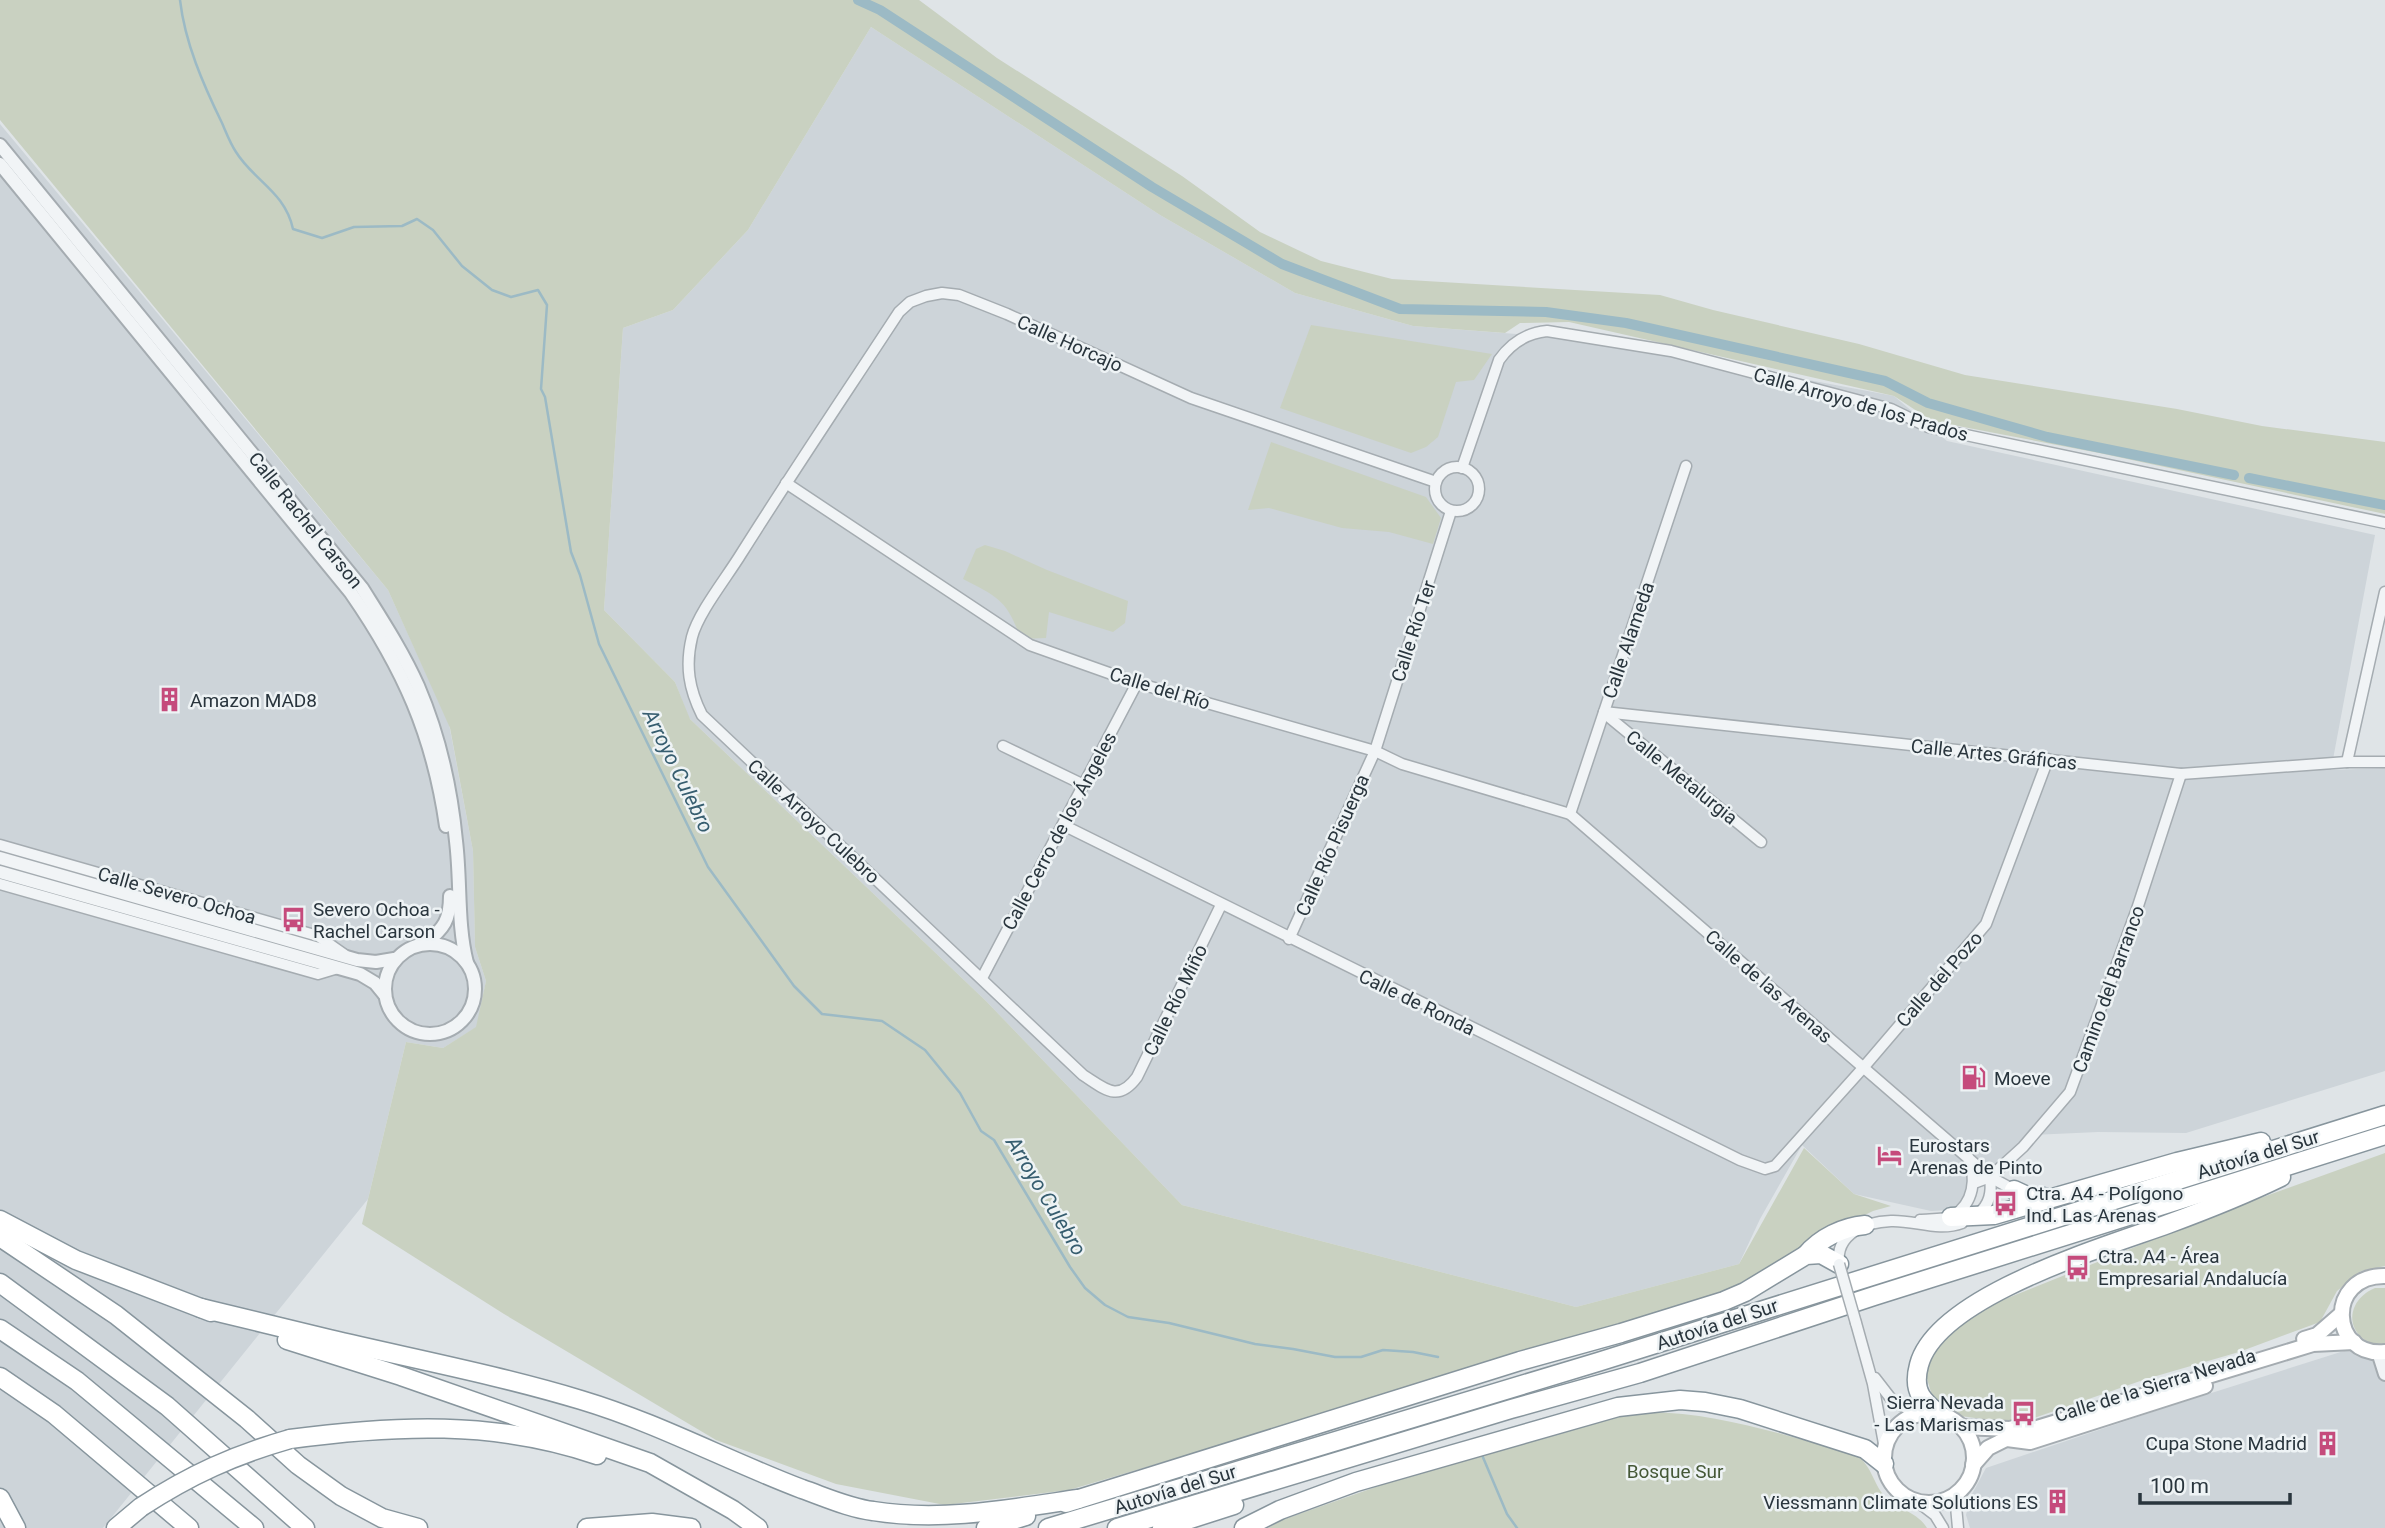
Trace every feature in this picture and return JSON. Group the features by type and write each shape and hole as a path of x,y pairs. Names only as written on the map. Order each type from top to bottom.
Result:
{"highway":[{"name":"Autovía del Sur","path":"1048,1528 1598,1362 2385,1115"},
{"path":"1951,1217 1994,1215 2177,1161 2301,1133 2327,1133"},
{"name":"Autovía del Sur","path":"1117,1528 1511,1409 1640,1373 2385,1135"},
{"path":"1940,1415 1920,1393 1916,1376 1918,1367 1927,1344 1965,1310 2006,1287 2062,1263 2215,1207 2330,1152"},
{"path":"2014,1190 2028,1196 2054,1197"},
{"path":"0,1220 76,1260 128,1282 291,1342 401,1376 650,1463 733,1510 758,1528"},
{"path":"986,1528 1724,1301 1756,1286 1806,1255 1813,1246 1829,1236 1848,1228 1866,1225"},
{"path":"0,1237 116,1315 247,1419 298,1465 341,1496 382,1518 418,1528"},
{"path":"1806,1255 1821,1254 1839,1264"},
{"path":"0,1283 167,1406 305,1528"},
{"path":"201,1308 458,1367 585,1401 652,1425 780,1481 871,1511 928,1515 990,1513 1078,1500"},
{"path":"1494,1370 1627,1342 1711,1317 1752,1313"},
{"path":"0,1329 77,1381 254,1528"},
{"path":"0,1377 54,1414 190,1528"},
{"path":"1244,1528 1280,1510 1356,1482 1591,1414 1643,1402 1692,1401 1740,1409 1885,1456"},
{"path":"1162,1528 1478,1429 1511,1409"},
{"path":"116,1528 141,1507 176,1485 211,1466 251,1450 290,1439 401,1427 491,1431 589,1452 647,1472 733,1510"},
{"path":"0,1498 16,1528"},
{"path":"587,1528 652,1523 691,1528"}],"main road":[{"path":"2382,1352 2367,1350 2354,1342 2343,1328 2340,1315 2344,1299 2356,1284 2375,1276 2385,1276"},
{"name":"Calle de la Sierra Nevada","path":"1961,1427 2010,1429 2066,1414 2305,1339 2325,1329 2340,1315"},
{"path":"1973,1465 1972,1445 1961,1427 1940,1415 1918,1415 1896,1427 1885,1456 1892,1484 1917,1502 1935,1503 1959,1492 1966,1484 1973,1465 1988,1448 2010,1437 2030,1442 2240,1376 2331,1342 2354,1342"}],"street":[{"name":"Calle Rachel Carson","path":"0,145 362,588 385,625 417,683 429,714 449,787 457,843 461,936 467,963"},
{"name":"Calle Rachel Carson","path":"0,164 351,593 379,633 426,732 442,796 449,850 450,913 441,930 426,943"},
{"name":"Calle Horcajo","path":"786,483 899,312 910,302 943,293 959,295 1007,314 1191,398 1436,482"},
{"name":"Calle Arroyo de los Prados","path":"1462,468 1499,360 1507,348 1533,332 1547,331 1671,351 1892,409 1928,427 2385,523"},
{"name":"Calle Alameda","path":"1570,814 1686,466"},
{"path":"1456,467 1462,468 1469,470 1478,481 1479,495 1471,507 1458,512 1440,503 1436,496 1436,482 1444,472 1456,467"},
{"name":"Calle del Río","path":"786,483 1030,645 1137,683 1375,751 1402,764 1570,814"},
{"name":"Calle Arroyo Culebro","path":"786,483 698,622 690,650 689,674 692,695 702,715 1083,1075 1107,1090 1115,1093 1124,1091"},
{"name":"Calle Río Ter","path":"1375,751 1451,510"},
{"path":"2347,762 2385,592"},
{"name":"Calle Cerro de los Ángeles","path":"982,978 1137,683"},
{"name":"Calle Artes Gráficas","path":"1604,712 2181,774 2347,762 2385,762"},
{"name":"Calle Metalurgia","path":"1604,712 1761,842"},
{"path":"1003,746 1084,785"},
{"name":"Calle Río Pisuerga","path":"1289,939 1375,751"},
{"name":"Calle del Pozo","path":"1775,1166 1986,924 2049,759"},
{"name":"Camino del Barranco","path":"1990,1177 2024,1147 2070,1092 2137,909 2181,774"},
{"name":"Calle de las Arenas","path":"1570,814 1990,1177 2014,1190"},
{"name":"Calle de Ronda","path":"1063,825 1740,1160 1765,1169 1775,1166"},
{"name":"Calle Severo Ochoa","path":"0,845 318,936 348,957"},
{"name":"Calle Severo Ochoa","path":"0,858 348,957 376,962 394,959"},
{"name":"Calle Severo Ochoa","path":"0,872 360,974 375,983 384,994"},
{"name":"Calle Severo Ochoa","path":"0,884 318,974 338,968"},
{"name":"Calle Río Miño","path":"1124,1091 1137,1077 1221,905"},
{"path":"426,943 442,945 461,956 467,963 476,983 475,998 468,1013 457,1025 432,1034 409,1030 392,1015 384,994 385,975 394,959 406,949 426,943"},
{"path":"1905,1222 1951,1217 1970,1197 1973,1183 1968,1156"},
{"path":"1885,1456 1868,1365 1838,1253 1842,1242 1849,1235 1866,1225 1890,1221 1946,1226 1974,1218 1989,1199 1992,1187 1990,1177 1973,1183"},
{"path":"2382,1352 2385,1374"},
{"path":"1868,1365 1877,1383 1892,1400 1918,1415"},
{"path":"1958,1528 1956,1506 1959,1492"},
{"path":"1917,1502 1935,1515 1943,1528"}],"shaded area":[{"path":"871,27 1160,215 1295,293 1413,326 1596,340 1894,396 1947,441 2375,535 2331,770 2385,768 2385,1071 2186,1133 2098,1132 2032,1135 1951,1210 1931,1211 1854,1194 1802,1145 1760,1219 1739,1264 1576,1307 1182,1205 986,1001 689,718 675,682 604,610 623,328 673,310 748,230"},
{"path":"0,124 388,590 449,724 473,851 475,947 486,981 477,1027 443,1048 406,1042 368,1199 103,1528 0,1528"},
{"path":"2385,1338 2385,1528 1970,1528 1966,1515 1970,1498 1986,1468"}],"green space":[{"path":"0,0 919,0 997,58 1182,176 1260,232 1321,261 1392,279 1660,295 1859,344 1965,375 2177,409 2262,426 2385,442 2385,514 2099,453 1932,421 1894,396 1569,322 1520,323 1505,333 1413,326 1295,293 1160,215 871,27 748,230 673,310 623,328 604,610 675,682 690,719 986,1001 1182,1205 1576,1307 1739,1264 1804,1148 1854,1194 1891,1206 1873,1211 1812,1241 1748,1286 1679,1309 1069,1490 945,1505 836,1484 716,1440 504,1314 362,1224 406,1042 443,1048 476,1027 486,981 475,947 473,851 450,728 388,590 0,120"},
{"path":"1311,325 1492,354 1474,380 1456,382 1438,437 1426,447 1411,453 1280,408"},
{"path":"1271,442 1426,497 1441,518 1433,544 1389,532 1342,528 1269,508 1248,510"},
{"path":"985,545 1128,601 1125,623 1113,632 1049,612 1046,638 1021,639 1011,616 1000,601 963,579 976,549"},
{"path":"2385,1153 2385,1266 2361,1271 2337,1291 2320,1322 2239,1352 2146,1379 2031,1419 1998,1421 1960,1416 1933,1399 1925,1372 1943,1337 1990,1305 2230,1209"},
{"path":"2375,1288 2385,1288 2385,1346 2372,1344 2362,1338 2353,1322 2356,1303"},
{"name":"Bosque Sur","path":"1650,1412 1729,1421 1857,1455 1869,1469 1882,1493 1918,1518 1927,1528 1268,1528 1282,1520 1424,1470 1605,1419"}],"waterway":[{"name":"Arroyo Culebro","path":"180,0 196,63 230,141 243,162 283,205 293,229 322,238 354,227 402,226 417,219 433,230 462,266 492,290 511,297 538,290 547,305 541,389 545,397 571,552 599,644 708,867 794,986 822,1014 882,1021 925,1050 960,1093 981,1131 994,1140 1070,1267 1085,1288 1105,1305 1128,1317 1169,1323 1255,1344 1335,1357 1361,1357 1383,1350 1438,1357"},
{"path":"858,0 880,10 1152,187 1282,264 1400,309 1546,312 1626,323 1885,381 1928,403 2047,437 2234,475"},
{"path":"2249,478 2385,505"},
{"name":"Arroyo Culebro","path":"1482,1455 1507,1514 1517,1528"}],"place":[{"name":"Amazon MAD8","path":"170,700"},
{"name":"Severo Ochoa - Rachel Carson","path":"293,920"},
{"name":"Moeve","path":"1974,1078"},
{"name":"Eurostars Arenas de Pinto","path":"1889,1156"},
{"name":"Ctra. A4 - Polígono Ind. Las Arenas","path":"2006,1204"},
{"name":"Ctra. A4 - Área Empresarial Andalucía","path":"2078,1267"},
{"name":"Sierra Nevada - Las Marismas","path":"2024,1413"},
{"name":"Cupa Stone Madrid","path":"2327,1443"},
{"name":"Viessmann Climate Solutions ES","path":"2058,1502"}]}
